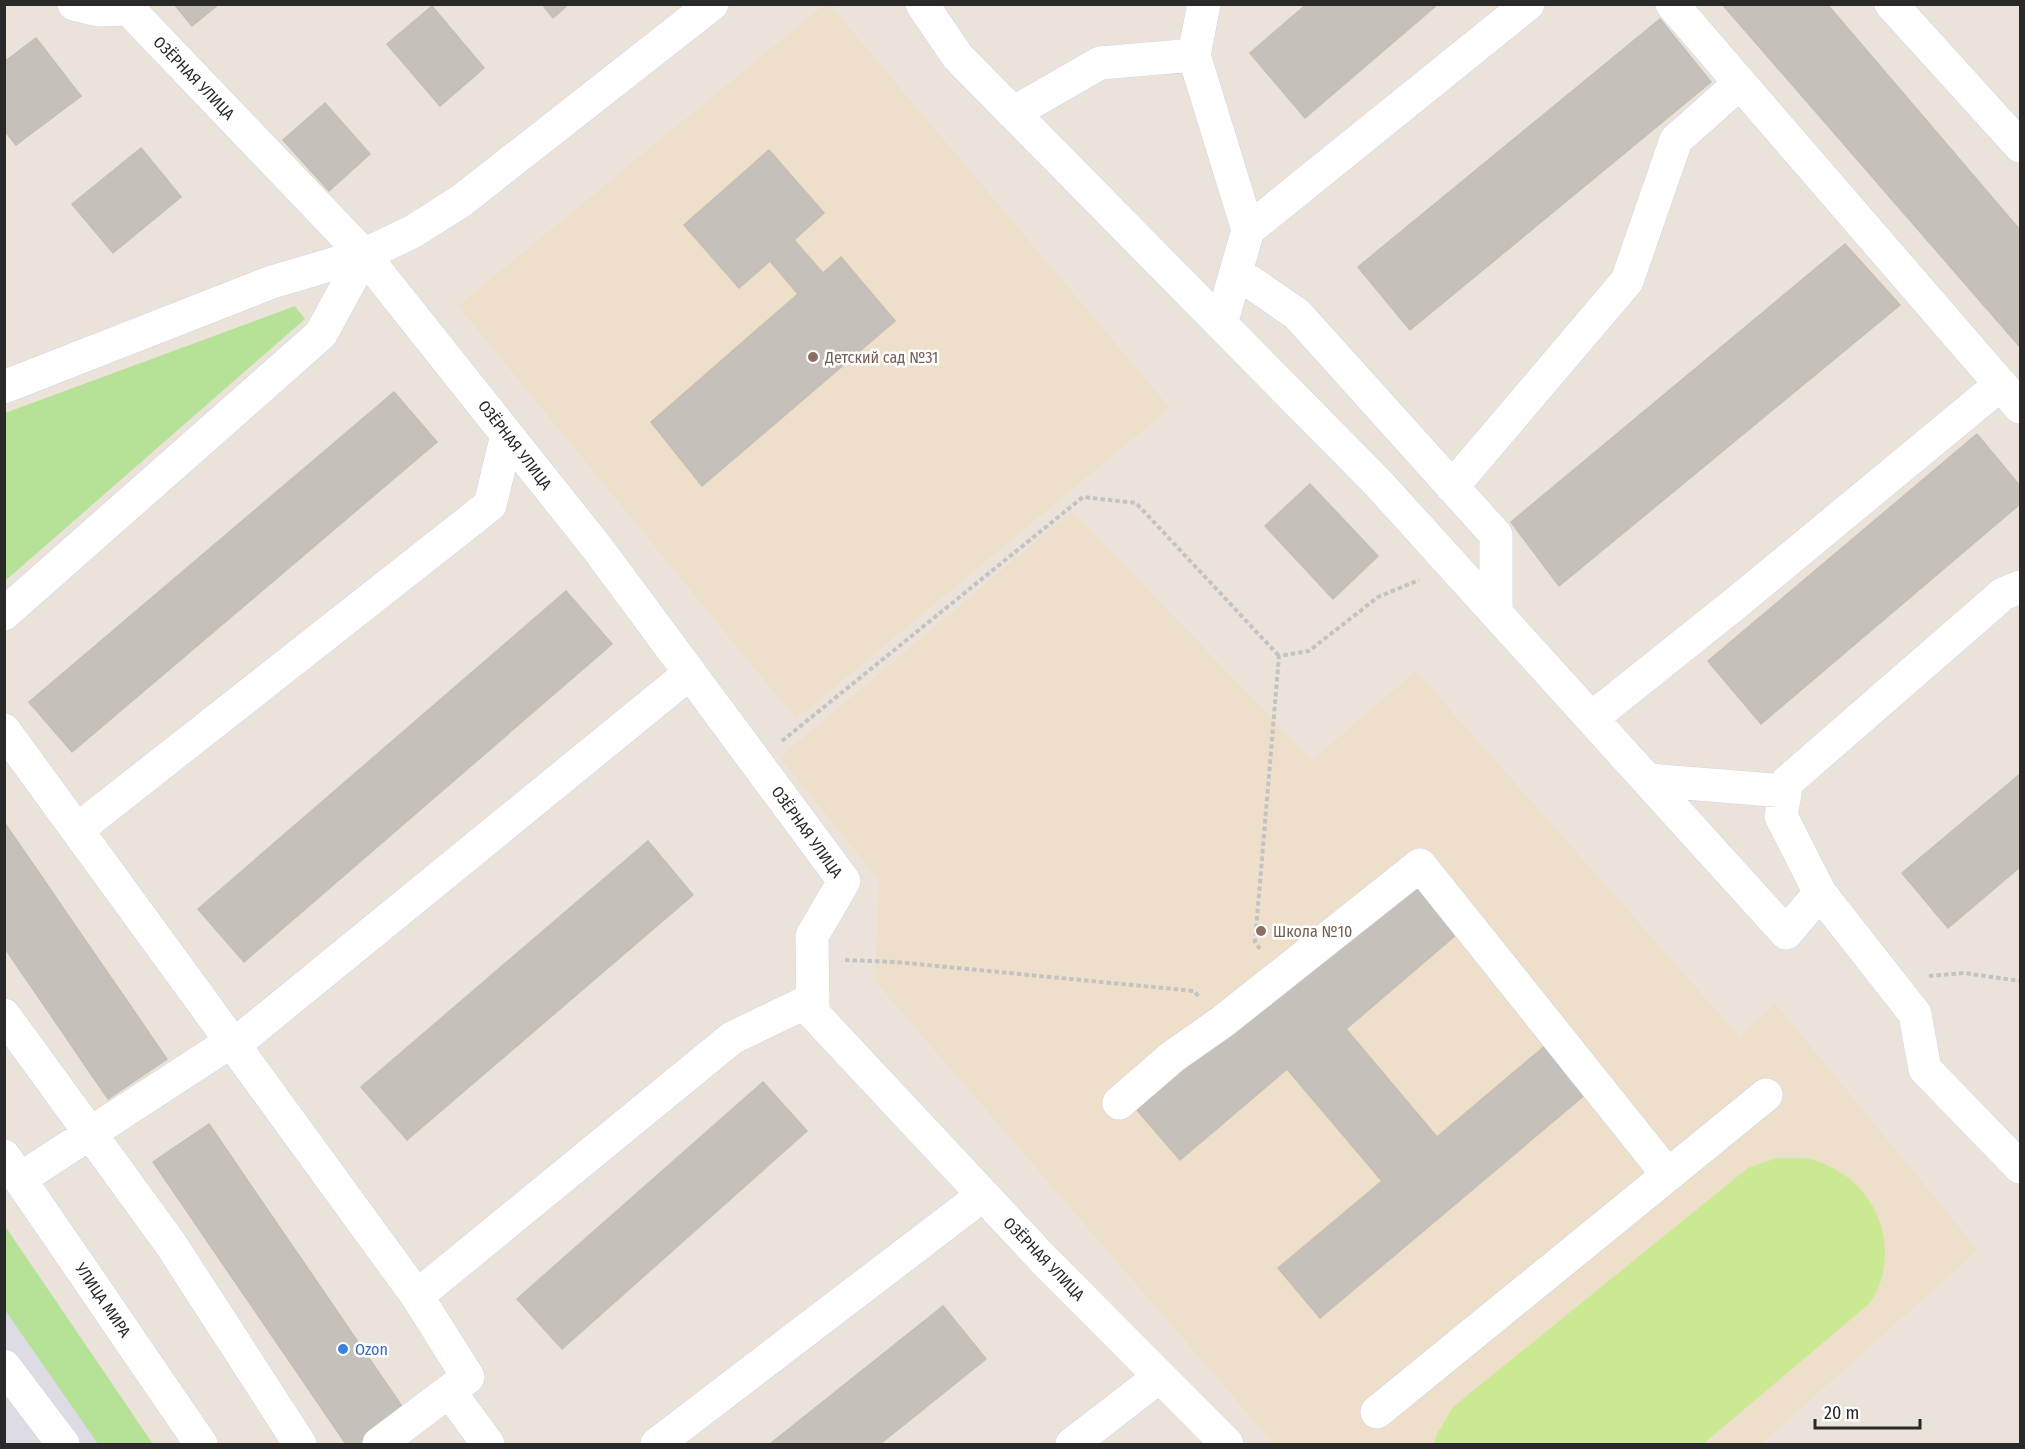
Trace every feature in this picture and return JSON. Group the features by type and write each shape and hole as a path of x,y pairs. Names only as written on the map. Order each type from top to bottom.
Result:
{"street":[{"path":"74,4 98,10 127,7"},
{"path":"4,387 272,282 364,255 412,232 461,201 712,4"},
{"path":"922,4 958,57 1379,484 1785,933 1820,893"},
{"path":"1204,4 1194,55 1248,230 1221,324"},
{"path":"1248,230 1528,4"},
{"path":"1592,718 1736,603 2011,396 1672,4"},
{"path":"1891,4 2020,146"},
{"name":"ОЗЁРНАЯ УЛИЦА","path":"127,7 364,255 598,549 844,881 812,936 813,1013 1044,1260 1227,1444"},
{"path":"1013,112 1100,63 1194,55"},
{"path":"1452,487 1627,281 1676,140 1740,84"},
{"path":"4,614 321,334 364,255"},
{"path":"1236,272 1298,314 1496,535 1496,613"},
{"path":"78,830 490,505 507,435"},
{"path":"2020,587 2003,594 1787,782 1781,816 1820,893 1916,1014 1925,1069 2020,1167"},
{"path":"12,1168 91,1134 233,1043 690,673"},
{"path":"4,730 417,1296 468,1377 379,1444"},
{"path":"1648,780 1785,791"},
{"path":"1119,1103 1172,1057 1222,1022 1420,865 1668,1175"},
{"path":"417,1296 732,1038 813,999"},
{"path":"4,1015 170,1243 300,1444"},
{"path":"1377,1412 1766,1095"},
{"name":"УЛИЦА МИРА","path":"12,1168 201,1444"},
{"path":"657,1444 983,1195"},
{"path":"4,1366 63,1444"},
{"path":"1072,1444 1160,1377"},
{"path":"449,1391 488,1444"}],"path":[{"path":"756,762 1083,497 1136,503 1279,656 1254,942 1280,976"},
{"path":"1279,656 1309,651 1377,597 1454,566"},
{"path":"812,959 896,962 1194,991 1222,1022"},
{"path":"1889,980 1964,973 2020,981"}],"shaded area":[{"name":"Детский сад №31","path":"824,5 830,5 1170,408 796,719 458,306"},
{"name":"Школа №10","path":"1072,511 1312,760 1416,671 1740,1037 1775,1003 1978,1250 1761,1444 1274,1444 875,981 879,880 780,757"},
{"path":"5,1277 118,1444 5,1444"}],"green space":[{"path":"295,306 305,319 5,581 5,413"},
{"path":"1777,1158 1810,1159 1845,1175 1859,1187 1870,1201 1878,1217 1883,1235 1885,1253 1882,1277 1870,1303 1703,1444 1434,1444 1436,1436 1453,1407 1748,1168"},
{"path":"5,1226 153,1444 98,1444 5,1310"}],"building":[{"path":"174,4 219,4 192,26"},
{"path":"542,4 569,4 553,18"},
{"path":"1307,4 1438,4 1305,118 1250,53"},
{"path":"1722,4 1827,4 2020,230 2020,347"},
{"path":"432,6 484,68 440,106 387,44"},
{"path":"1660,19 1711,82 1410,330 1358,267"},
{"path":"36,38 81,96 16,145 4,130 4,62"},
{"path":"325,103 370,154 329,191 283,140"},
{"path":"141,148 181,197 113,253 72,204"},
{"path":"769,150 824,213 794,240 823,273 841,257 895,321 702,486 651,422 798,294 770,261 739,288 684,225"},
{"path":"1845,244 1900,305 1559,586 1511,522"},
{"path":"394,392 437,442 72,752 29,702"},
{"path":"1977,434 2020,486 2020,504 1761,724 1708,661"},
{"path":"1310,484 1378,556 1333,599 1265,526"},
{"path":"566,591 612,644 244,962 198,909"},
{"path":"2020,774 2020,867 1948,928 1902,873"},
{"path":"4,822 167,1059 108,1099 4,947"},
{"path":"648,841 693,895 407,1140 361,1087"},
{"path":"1410,881 1456,935 1346,1029 1437,1137 1552,1040 1593,1088 1320,1318 1278,1268 1382,1181 1287,1069 1180,1160 1137,1110"},
{"path":"763,1082 807,1131 562,1349 517,1299"},
{"path":"209,1124 408,1415 365,1444 346,1444 153,1162"},
{"path":"943,1306 986,1359 880,1444 770,1444"}],"place":[{"name":"Детский сад №31","path":"813,357"},
{"name":"Школа №10","path":"1261,931"},
{"name":"Ozon","path":"343,1349"}]}
